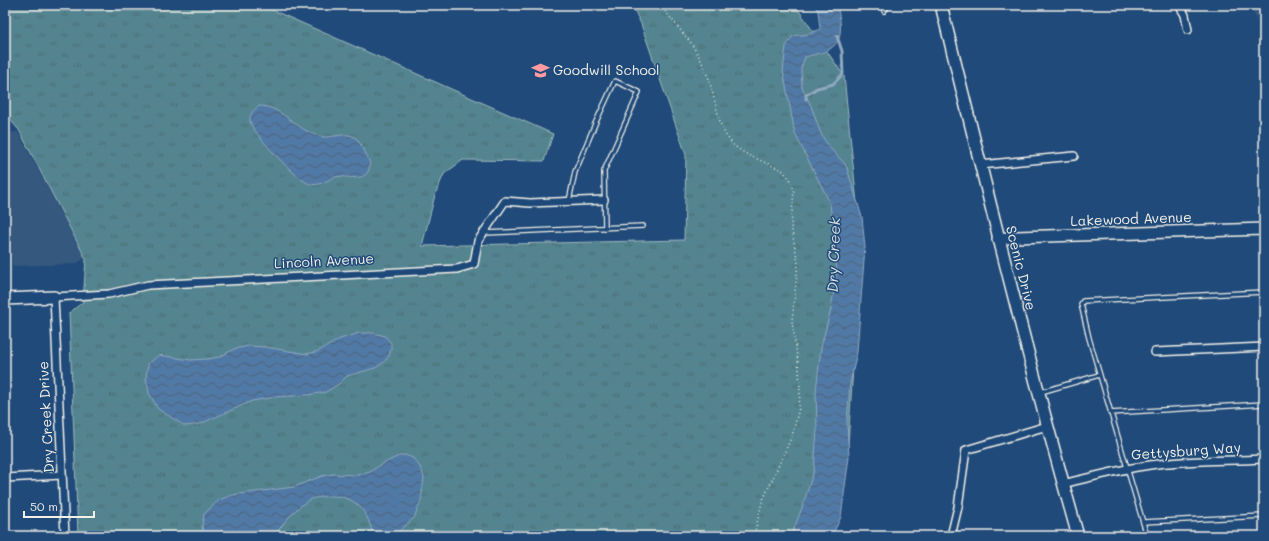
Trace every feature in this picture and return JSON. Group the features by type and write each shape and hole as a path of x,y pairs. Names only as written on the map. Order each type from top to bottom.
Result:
{"main road":[{"name":"Scenic Drive","path":"943,5 998,239 1038,393 1078,536"},
{"name":"Lakewood Avenue","path":"998,239 1264,229"},
{"name":"Lincoln Avenue","path":"5,299 54,297"}],"street":[{"path":"1179,5 1185,15 1188,30"},
{"path":"980,165 1074,156"},
{"name":"Lincoln Avenue","path":"54,297 108,294 148,285 457,269 474,264 478,241 505,201 530,203 604,200"},
{"name":"Dry Creek Drive","path":"54,297 65,536"},
{"path":"1155,352 1264,347"},
{"path":"951,536 958,507 966,450 1047,426"},
{"name":"Gettysburg Way","path":"1063,484 1127,469 1175,463 1264,460"},
{"path":"5,478 62,475"}],"lane":[{"path":"884,11 890,5"},
{"path":"569,201 575,172 594,124 615,81 639,92 604,171 605,228"},
{"path":"484,233 643,226"},
{"path":"1146,536 1099,376 1081,309 1081,304 1083,301 1264,292"},
{"path":"1038,393 1099,376"},
{"path":"1110,413 1264,404"},
{"path":"1143,522 1264,516"}],"path":[{"path":"660,5 691,43 700,58 709,79 720,122 725,134 734,146 748,155 782,170 790,179 794,190 792,226 798,263 792,321 799,369 799,408 792,436 762,502 754,536"}],"shaded area":[{"path":"1249,5 1264,5 1264,32 1255,16"},
{"path":"18,132 85,258 76,264 12,266 7,133"}],"green space":[{"path":"5,5 261,5 553,134 544,161 463,160 444,174 435,195 422,246 684,240 686,155 641,24 632,5 795,5 844,76 861,243 847,461 833,536 78,536 69,313 83,302 86,259 19,130 5,114"}],"water":[{"path":"814,5 837,5 840,19 840,32 836,44 831,48 824,52 805,57 801,68 802,87 811,106 821,134 830,148 846,165 862,217 865,247 857,352 850,384 847,422 849,457 841,517 832,536 791,536 814,470 817,429 816,391 821,347 831,309 837,271 830,203 795,134 783,71 786,46 793,36 809,34 820,29 818,11"},
{"path":"259,106 279,112 303,129 317,136 353,136 359,142 368,158 370,164 367,173 363,176 355,178 336,177 316,184 310,184 304,181 276,156 253,127 250,121 250,116"},
{"path":"359,333 373,333 385,336 391,343 389,356 383,363 375,368 347,376 340,383 326,392 252,401 200,424 185,426 158,409 149,393 146,378 148,364 159,355 190,360 207,359 220,357 234,349 249,346 307,354 319,351 340,339"},
{"path":"405,455 413,458 420,467 424,477 421,501 414,518 397,533 397,536 373,536 368,519 360,507 347,499 330,496 314,498 306,502 291,515 274,536 204,536 202,526 204,514 219,500 232,495 294,487 322,476 332,474 358,475 370,472 380,465 399,456"}],"waterway":[{"name":"Dry Creek","path":"806,99 806,95 817,88 833,84 843,74 842,51 837,36"}],"place":[{"name":"Goodwill School","path":"540,70"}]}
